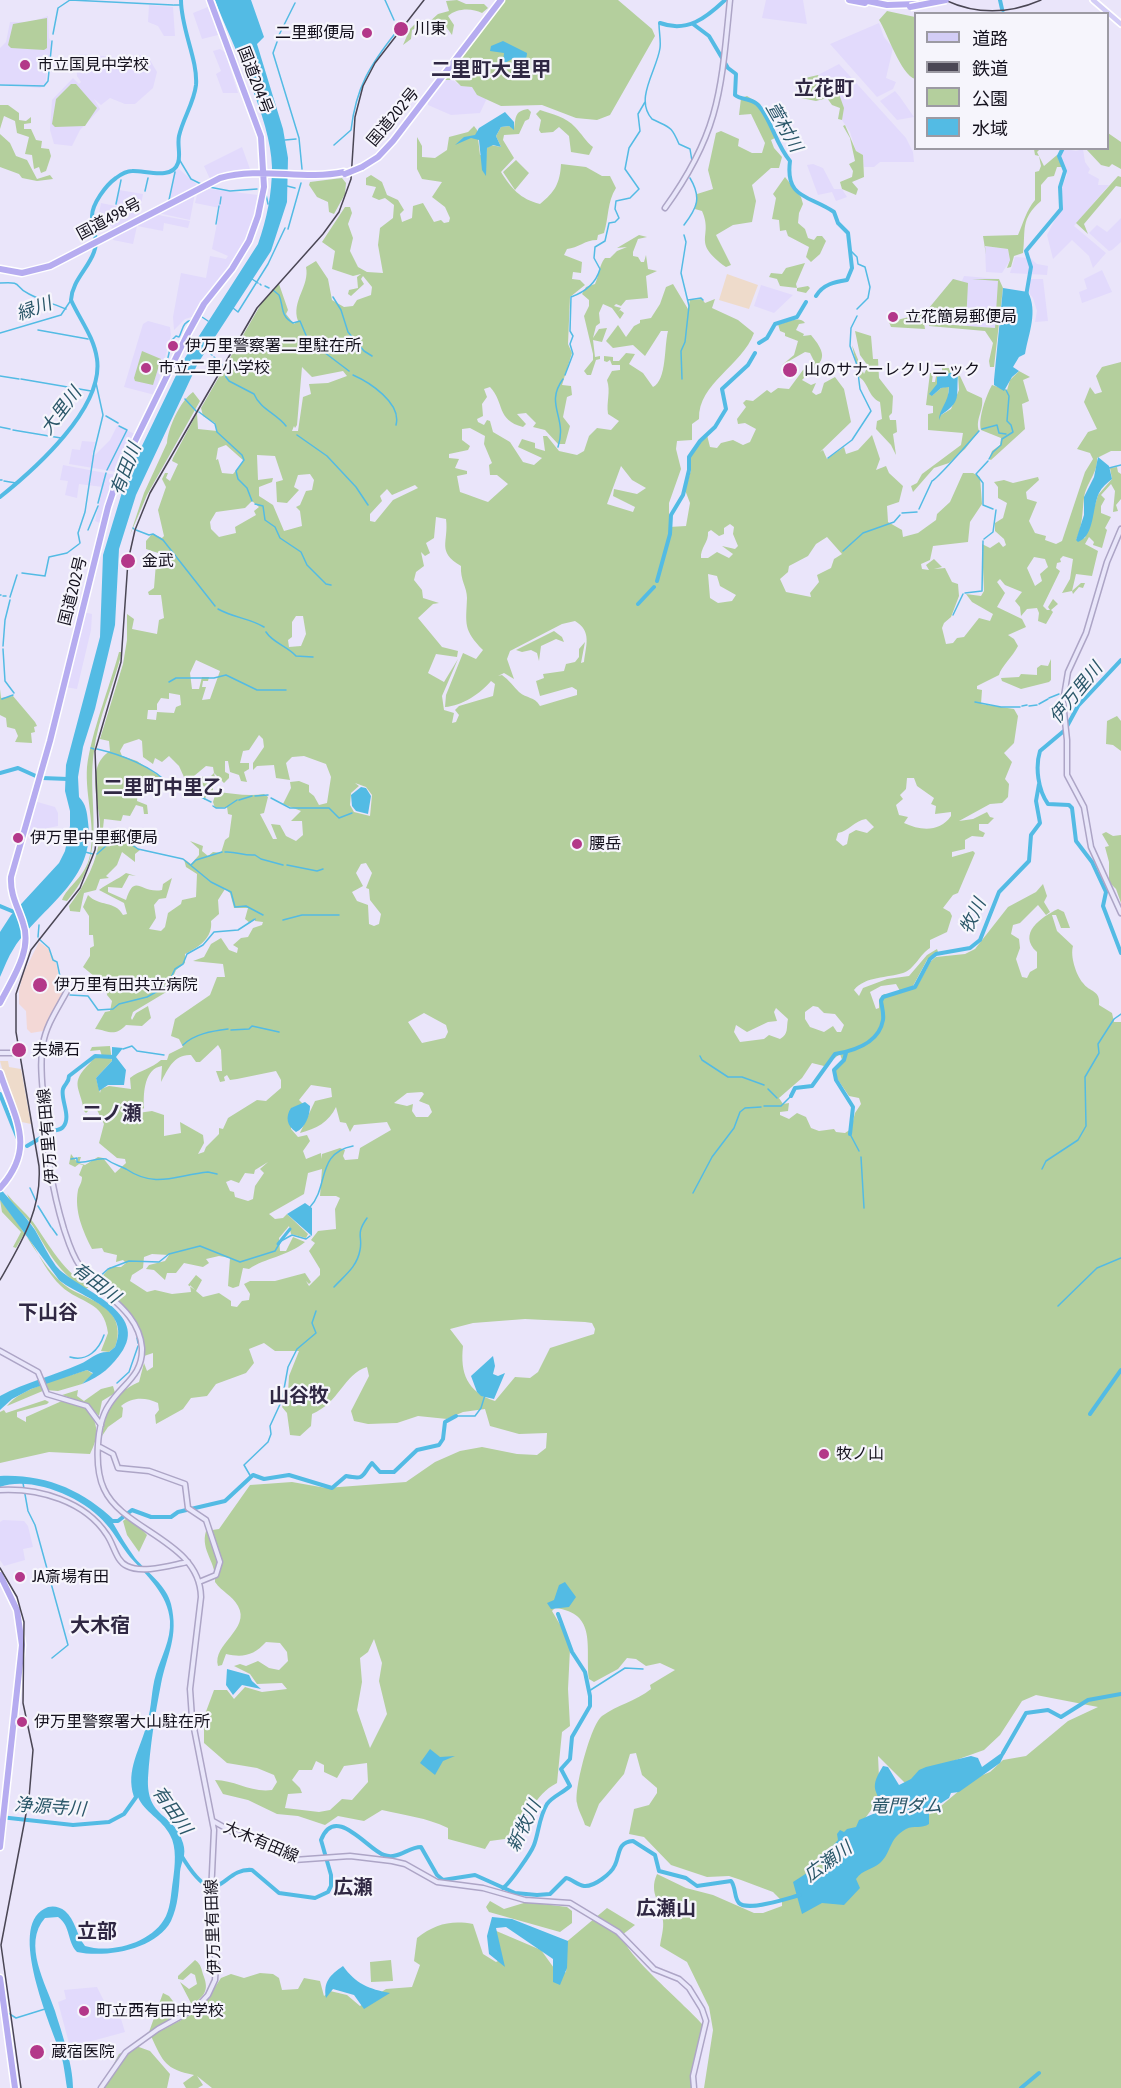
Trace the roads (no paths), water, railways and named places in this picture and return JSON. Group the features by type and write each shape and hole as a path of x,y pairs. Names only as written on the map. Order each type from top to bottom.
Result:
{"highway":[{"name":"国道204号","path":"208,0 257,129 264,174"},
{"name":"国道202号","path":"0,1003 24,953 26,936 11,893 11,877 50,743 112,493 130,449 187,335 204,304 232,269 249,240 259,208 264,174 317,177 345,173 362,166 390,140 499,0"},
{"path":"849,0 883,7 910,6 946,0"},
{"path":"863,0 887,5 910,6 937,0"},
{"name":"国道498号","path":"0,269 22,273 36,271 206,184 242,172 264,174"},
{"path":"0,1073 21,1145 17,1166 1,1187"},
{"path":"0,1575 17,1611 22,1645 0,1847"},
{"path":"0,1978 15,2088"}],"main road":[{"path":"664,208 703,148 719,101 730,0"},
{"path":"1093,0 1107,12"},
{"path":"1109,14 1121,24"},
{"path":"1121,529 1107,562 1086,633 1068,672 1064,692 1067,734 1066,768 1069,781 1084,807 1091,847 1121,913"},
{"name":"伊万里有田線","path":"67,991 47,1029 41,1056 50,1181 75,1260 88,1276 126,1312 137,1330 141,1346 141,1362 136,1374 110,1403 101,1425 99,1471 103,1486 110,1498 188,1562"},
{"path":"0,1053 13,1053"},
{"path":"0,1352 39,1375 44,1391 87,1407 101,1425"},
{"path":"100,1447 107,1449 116,1457 118,1468 149,1471 185,1484 190,1510 206,1521 220,1567 216,1575 199,1582"},
{"path":"0,1490 42,1493 78,1509 100,1526 122,1563 131,1568 188,1562"},
{"name":"大木有田線","path":"188,1562 199,1582 201,1597 190,1689 192,1718 213,1821 236,1834 269,1843 294,1860 350,1856 398,1863 436,1882 483,1888 525,1900 567,1902 618,1932 654,1969 684,1982 702,2009 706,2028 693,2076 694,2088"},
{"name":"伊万里有田線","path":"100,2088 126,2052 158,2029 196,2008 212,1990 216,1965 210,1916 213,1821"}],"water":[{"path":"215,0 251,0 264,37 257,44 283,129 288,158 287,202 271,251 198,363 136,495 119,549 115,625 95,709 83,747 78,777 79,797 86,808 88,822 88,842 84,860 64,891 14,948 0,977 0,932 11,915 59,863 65,851 70,826 70,811 65,791 66,765 100,637 103,555 126,479 183,361 258,244 266,216 271,186 270,147 250,83"},
{"path":"503,41 527,53 525,61 520,66 515,68 514,58 503,64 504,53 490,51 491,46"},
{"path":"505,112 514,122 514,130 509,126 501,127 496,136 501,147 493,145 487,148 486,176 482,170 479,140 471,138 455,145 464,137 475,135 479,128"},
{"path":"1003,288 1028,292 1032,307 1025,354 1019,357 1013,367 1019,371 1012,377 1004,391 994,385"},
{"path":"953,372 958,375 957,398 939,420 949,387 941,388 932,396 929,394 937,384 937,377"},
{"path":"1098,457 1109,466 1112,479 1099,493 1090,528 1083,539 1078,542 1076,540 1084,515 1084,497 1094,477"},
{"path":"361,787 366,788 371,796 368,814 356,811 352,806 351,795"},
{"path":"112,1047 123,1048 116,1057 126,1070 124,1085 108,1085 99,1091 96,1078 112,1061"},
{"path":"305,1102 310,1106 308,1118 302,1128 296,1132 289,1124 288,1115 291,1108"},
{"path":"0,1188 31,1224 56,1266 118,1312 126,1323 128,1336 119,1356 95,1378 82,1384 93,1373 87,1370 31,1389 12,1399 0,1410 0,1396 80,1364 97,1354 109,1352 115,1347 118,1334 117,1323 111,1313 59,1280 0,1200"},
{"path":"305,1203 312,1208 312,1236 287,1214"},
{"path":"493,1356 495,1366 493,1374 498,1376 505,1373 494,1399 481,1396 477,1392 471,1376"},
{"path":"0,1476 48,1481 76,1493 103,1510 115,1521 113,1523 135,1558 169,1597 173,1616 173,1636 161,1684 151,1743 148,1778 149,1791 156,1809 174,1826 184,1848 177,1903 171,1921 164,1931 142,1945 129,1950 101,1954 77,1952 65,1925 58,1917 45,1918 38,1928 36,1952 38,1964 67,2049 73,2088 67,2088 61,2056 41,1999 31,1955 30,1935 34,1919 49,1907 57,1907 65,1911 85,1946 95,1948 119,1947 142,1939 152,1933 166,1916 174,1875 174,1845 167,1829 144,1807 138,1797 134,1797 131,1777 149,1717 154,1680 167,1642 170,1621 165,1602 156,1586 97,1514 57,1491 27,1484 0,1487"},
{"path":"565,1582 576,1597 569,1607 551,1609 547,1603 554,1600 559,1585"},
{"path":"227,1669 249,1675 261,1689 242,1685 233,1695 226,1685"},
{"path":"430,1749 440,1757 455,1756 443,1761 435,1775 420,1763"},
{"name":"竜門ダム","path":"1007,1749 1000,1763 959,1792 951,1793 949,1798 929,1811 929,1824 909,1828 900,1833 884,1859 856,1879 860,1888 844,1905 822,1903 802,1914 793,1882 810,1871 828,1872 824,1855 838,1840 837,1834 840,1830 844,1832 856,1827 859,1820 880,1811 875,1786 883,1766 888,1767 899,1785 926,1767 971,1756 978,1758 982,1767"},
{"path":"492,1917 512,1919 568,1941 567,1968 560,1985 553,1982 553,1959 506,1927 496,1928 505,1967 489,1954 487,1936"},
{"path":"343,1966 364,1985 390,1993 364,2009 354,1995 333,1989 326,1998 329,1979"}],"waterway":[{"path":"53,34 58,8 70,0 173,5"},
{"name":"大里川","path":"0,497 48,454 79,417 90,397 96,378 97,359 93,343 71,300 74,287 95,247 96,238 92,216 100,195 123,173 132,171 170,172 178,163 179,136 196,85 181,0"},
{"path":"385,0 394,20"},
{"name":"萱村川","path":"660,23 679,26 696,22 711,13 725,0"},
{"path":"1000,0 1002,9"},
{"path":"278,37 295,3"},
{"name":"大里川","path":"174,5 181,5"},
{"path":"334,145 351,130 356,101 366,77 397,31 396,24"},
{"path":"659,24 660,48 648,84 645,103 652,119 672,130 679,144 690,149 692,161"},
{"name":"萱村川","path":"693,24 709,36 728,68 736,74 735,95 754,102 762,109 790,161 789,173 795,189 834,212 838,223 848,233 852,268 847,280 826,286 816,296"},
{"path":"0,85 44,86 48,81 52,41"},
{"path":"277,42 273,53 299,138 302,169"},
{"path":"565,375 573,354 570,344 573,336 570,331 571,297 596,279 600,269 594,258 595,247 605,241 609,223 619,218 615,209 616,201 630,198 639,189 625,169 629,148 640,131 638,114 645,102"},
{"path":"285,140 296,139"},
{"path":"1026,296 1031,267 1026,251 1061,209 1060,187 1065,171 1059,156 1062,150"},
{"path":"179,159 191,179 201,184"},
{"path":"169,200 175,172"},
{"path":"145,191 148,178"},
{"path":"684,225 695,208 697,197 690,178"},
{"path":"116,204 121,180"},
{"path":"288,229 301,183"},
{"path":"287,186 295,188"},
{"path":"209,187 230,191 257,189"},
{"path":"265,190 268,204"},
{"path":"220,204 221,197"},
{"path":"216,224 219,206"},
{"path":"233,308 238,312 268,264 285,228"},
{"path":"682,379 681,351 685,342 689,306 681,273 686,242 684,235"},
{"path":"851,251 857,257 858,264 865,267 870,287 868,298 857,309"},
{"path":"252,279 258,283"},
{"path":"0,283 16,284 33,296 66,309"},
{"path":"265,286 269,288"},
{"path":"273,290 279,295 286,317 293,323 300,321 308,340 349,371"},
{"path":"333,297 341,310 348,332 364,351 372,356"},
{"path":"688,300 701,298 703,300"},
{"name":"緑川","path":"0,333 61,315 71,300"},
{"name":"萱村川","path":"759,343 767,338 775,324 797,317 806,302"},
{"path":"828,458 852,440 871,411 860,389 857,365 850,346 851,328 857,316"},
{"path":"202,317 208,321"},
{"path":"164,375 172,340 176,336 179,337 185,324 192,320"},
{"path":"38,330 88,339"},
{"path":"206,350 212,355"},
{"name":"萱村川","path":"657,581 670,534 671,515 683,495 689,470 689,457 700,441 715,427 726,409 722,389 748,365 755,353"},
{"path":"214,357 222,365"},
{"path":"225,367 229,381 254,394 260,404 286,426"},
{"path":"353,375 383,394 394,409 397,417 396,425"},
{"path":"0,376 19,379"},
{"path":"21,379 91,391"},
{"path":"558,447 560,427 556,396 563,379"},
{"path":"80,543 78,533 85,512 94,452 103,415 96,383"},
{"path":"989,459 1001,445 1002,439 1013,432 1007,421 1009,396 1006,390"},
{"path":"185,399 196,411"},
{"path":"199,412 215,424 217,432 242,455 244,460 236,471 238,479 247,488 252,501"},
{"path":"106,416 118,423"},
{"path":"982,429 997,425 999,433 1006,434"},
{"name":"有田川","path":"107,470 127,430 119,426"},
{"path":"0,427 10,429"},
{"path":"13,430 61,438"},
{"path":"919,509 932,481 979,431"},
{"path":"297,435 327,456 356,487 368,505"},
{"path":"988,461 976,474 983,483 983,505 993,509"},
{"path":"1109,468 1121,465"},
{"name":"有田川","path":"98,503 106,473"},
{"name":"大里川","path":"4,481 16,483"},
{"path":"255,504 263,506 265,520 275,527 280,538 301,552 307,565 326,584 331,585"},
{"path":"88,530 98,506"},
{"path":"984,539 993,532 996,510"},
{"path":"902,513 917,512"},
{"path":"843,551 863,533 894,522 900,515"},
{"path":"136,530 149,535 153,534 163,540 215,606"},
{"path":"965,593 982,591 983,541"},
{"path":"22,573 45,576 49,557 67,553 79,544"},
{"path":"10,597 17,575"},
{"name":"萱村川","path":"638,604 654,587"},
{"path":"953,615 963,594"},
{"path":"3,646 5,620 10,600"},
{"path":"218,609 264,627"},
{"path":"266,632 296,656 313,657"},
{"path":"3,649 5,681 14,693"},
{"name":"伊万里川","path":"1121,660 1078,706 1065,730 1040,751 1038,757 1040,785 1048,804 1069,805 1072,808 1076,841 1092,862 1106,892 1103,906 1121,953"},
{"path":"169,682 176,678 214,678 226,675 257,690 286,690"},
{"path":"1049,698 1059,694"},
{"path":"2,699 13,695"},
{"path":"1039,704 1048,699"},
{"path":"975,702 1001,707 1020,707"},
{"path":"1022,706 1027,705"},
{"path":"1029,706 1037,705"},
{"path":"97,749 116,754 146,767 163,778 169,785"},
{"path":"0,773 18,768 38,777"},
{"path":"42,778 68,779"},
{"name":"牧川","path":"791,1096 795,1088 812,1086 835,1054 857,1048 876,1035 883,1020 881,1001 883,997 915,987 930,959 936,954 970,948 980,940 999,892 1029,861 1031,835 1040,823 1036,801 1039,784"},
{"path":"172,785 199,794"},
{"path":"255,796 268,795"},
{"path":"239,800 252,796"},
{"path":"201,797 211,802"},
{"path":"271,798 290,808 329,808 339,818 352,813"},
{"path":"213,806 225,808 237,800"},
{"path":"97,854 108,844 122,838 138,849 183,859 211,882 231,892 235,907 246,906 263,915"},
{"path":"85,852 93,854"},
{"path":"191,865 196,860 222,852"},
{"path":"225,852 255,855 283,865"},
{"path":"287,865 317,871 323,869"},
{"path":"0,906 19,914"},
{"path":"283,920 302,915 339,915"},
{"path":"70,995 88,996 98,1010 113,1009 119,1004 147,997 167,986 175,969 183,964 187,954 203,945 214,932 238,930 255,919"},
{"path":"38,937 39,925"},
{"path":"39,939 49,948 53,960 57,962 63,991"},
{"path":"1042,1169 1046,1161 1078,1140 1086,1126 1085,1077 1099,1053 1098,1044 1114,1019 1121,1014"},
{"path":"231,1030 249,1029 252,1026 279,1032"},
{"path":"183,1045 198,1036 228,1029"},
{"path":"123,1049 132,1046 137,1051 164,1055"},
{"name":"牧川","path":"846,1053 844,1060 834,1070 836,1080 853,1107 850,1134"},
{"path":"49,1132 60,1129 65,1123 63,1089 69,1076 95,1056 113,1057"},
{"path":"700,1056 702,1060 728,1077 742,1077 764,1085"},
{"path":"768,1089 777,1098"},
{"path":"0,1094 18,1139"},
{"path":"764,1106 781,1106 791,1096"},
{"path":"693,1193 712,1157 734,1128 740,1112 745,1108 761,1107"},
{"path":"850,1134 859,1151"},
{"path":"27,1146 44,1136"},
{"path":"310,1207 320,1190 328,1163 341,1150 353,1146"},
{"path":"861,1157 864,1208"},
{"path":"71,1159 77,1158 77,1162 106,1159 137,1175 157,1180 208,1172 217,1174"},
{"path":"30,1188 36,1201"},
{"path":"38,1206 51,1227"},
{"path":"334,1287 356,1261 361,1245 360,1232 367,1218"},
{"path":"52,1228 57,1235"},
{"path":"278,1244 290,1229"},
{"name":"有田川","path":"95,1281 108,1269 129,1261 159,1262 169,1254 200,1246 240,1262 275,1251 281,1241 292,1235 306,1239 310,1236"},
{"path":"1058,1306 1097,1268 1121,1258"},
{"path":"251,1477 244,1465 268,1442 271,1434 270,1426 282,1400 288,1367 297,1349 316,1333 312,1323 316,1311"},
{"path":"70,1357 82,1358 91,1354 96,1350 104,1335"},
{"path":"137,1338 138,1343"},
{"path":"117,1383 129,1372 138,1346"},
{"name":"伊万里川","path":"1090,1414 1121,1370"},
{"path":"456,1416 475,1416 481,1408 485,1395"},
{"path":"112,1521 118,1521 132,1510 151,1517 171,1517 178,1512 225,1501 253,1475 264,1479 289,1475 332,1488 346,1476 362,1476 372,1463 380,1472 394,1472 417,1450 439,1445 443,1439 445,1422 456,1416"},
{"path":"23,1483 28,1511 35,1525 68,1645 52,1658"},
{"name":"新牧川","path":"503,1888 532,1849 547,1804 570,1786 561,1769 570,1759 572,1737 590,1706 585,1672 572,1652 558,1614"},
{"path":"589,1691 625,1668 643,1669"},
{"name":"広瀬川","path":"1003,1753 1026,1713 1048,1710 1061,1717 1088,1700 1121,1694"},
{"name":"浄源寺川","path":"0,1817 73,1825 109,1822 124,1814 139,1793"},
{"name":"広瀬川","path":"181,1855 194,1874 204,1884 212,1887 241,1871 252,1870 279,1893 315,1898 328,1892 331,1886 331,1875 321,1840 327,1830 334,1826 343,1827 384,1855 394,1856 421,1847 437,1875 443,1880 475,1875 515,1893 537,1895 550,1894 566,1878 584,1886 597,1882 613,1869 622,1846 633,1841 655,1855 659,1871 686,1878 697,1886 731,1881 737,1901 744,1905 759,1905 800,1895"},
{"path":"8,2013 16,2018 45,2009"},
{"path":"1021,2088 1039,2073"}],"railway":[{"path":"0,1280 34,1212 39,1182 39,1166 16,1032 16,994 31,950 80,888 95,850 98,826 95,751 121,662 128,561 135,530 150,493 257,308 323,234 339,212 351,179 355,117 363,86 375,63 424,0"},
{"path":"945,0 969,8 993,11 1017,8 1041,0"},
{"path":"0,1568 17,1597 24,1622 23,1703 33,1750 29,1798 1,1945 21,2088"}],"place":[{"name":"川東","path":"401,29"},
{"name":"二里郵便局","path":"367,33"},
{"name":"市立国見中学校","path":"25,65"},
{"name":"立花簡易郵便局","path":"893,317"},
{"name":"伊万里警察署二里駐在所","path":"173,346"},
{"name":"市立二里小学校","path":"146,368"},
{"name":"山のサナーレクリニック","path":"790,370"},
{"name":"金武","path":"128,561"},
{"name":"伊万里中里郵便局","path":"18,838"},
{"name":"腰岳","path":"577,844"},
{"name":"伊万里有田共立病院","path":"40,985"},
{"name":"夫婦石","path":"19,1050"},
{"name":"牧ノ山","path":"824,1454"},
{"name":"JA斎場有田","path":"20,1577"},
{"name":"伊万里警察署大山駐在所","path":"22,1722"},
{"name":"町立西有田中学校","path":"84,2011"},
{"name":"蔵宿医院","path":"37,2052"}],"district":[{"name":"二里町大里甲","path":"491,70"},
{"name":"立花町","path":"824,89"},
{"name":"二里町中里乙","path":"163,788"},
{"name":"二ノ瀬","path":"112,1114"},
{"name":"下山谷","path":"48,1313"},
{"name":"山谷牧","path":"299,1396"},
{"name":"大木宿","path":"100,1626"},
{"name":"広瀬","path":"353,1888"},
{"name":"広瀬山","path":"666,1909"},
{"name":"立部","path":"97,1932"}]}
